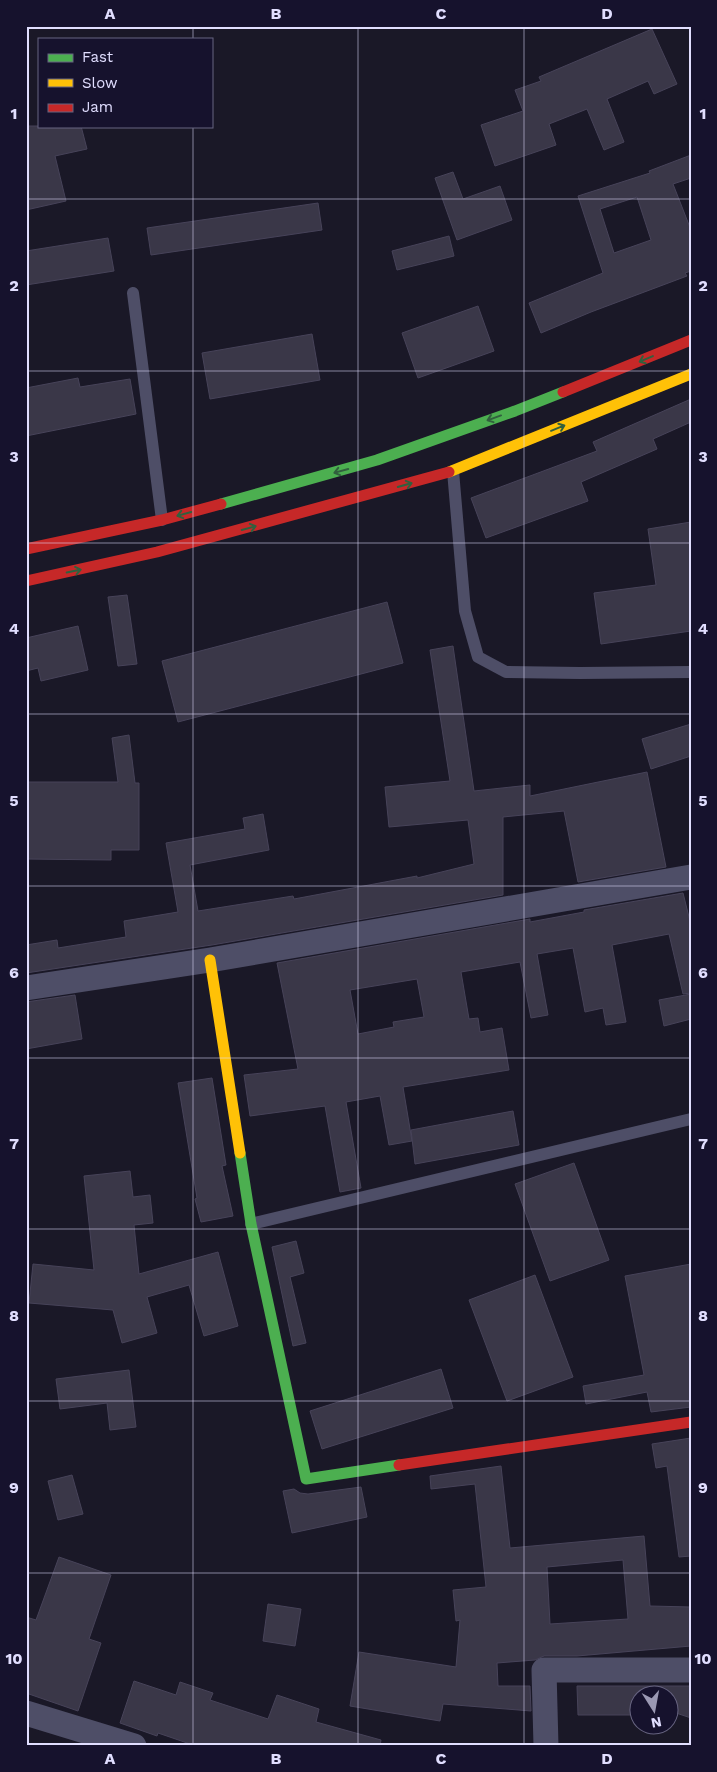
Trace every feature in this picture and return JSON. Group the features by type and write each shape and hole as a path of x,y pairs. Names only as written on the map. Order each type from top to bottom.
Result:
{"main road":[{"path":"26,549 162,520 380,468 515,410 691,340"},
{"path":"26,581 157,552 453,471 691,374"},
{"path":"380,468 387,490"},
{"path":"210,960 251,1224 306,1479 691,1422"}],"street":[{"path":"26,988 210,960 691,877"},
{"path":"546,1746 544,1670 691,1670"},
{"path":"26,1713 134,1746"}],"lane":[{"path":"133,293 162,520"},
{"path":"453,471 465,611 478,657 506,672 691,672"},
{"path":"251,1224 691,1119"}],"building":[{"path":"652,29 677,84 654,94 648,81 607,99 624,142 604,150 587,109 549,124 556,145 495,166 481,125 523,111 515,90 541,81 539,77"},
{"path":"26,126 38,126 38,128 82,128 87,149 55,156 66,201 26,210"},
{"path":"691,155 691,178 673,184 691,230 691,271 685,273 687,276 541,333 529,303 603,273 578,196 650,173 649,171","holes":["637,197 651,240 614,253 600,209"]},
{"path":"453,172 463,199 500,186 512,220 457,240 435,178"},
{"path":"318,203 322,230 151,255 147,228"},
{"path":"449,236 454,256 397,270 392,251"},
{"path":"108,238 114,271 26,285 26,251"},
{"path":"478,306 494,351 418,378 402,333"},
{"path":"312,334 320,380 210,399 202,353"},
{"path":"78,378 80,387 130,379 136,414 26,436 26,388"},
{"path":"691,399 691,422 653,439 657,449 581,482 588,501 486,538 471,498 597,451 593,442"},
{"path":"691,522 691,631 601,644 594,593 656,585 648,529"},
{"path":"127,595 137,664 118,666 108,597"},
{"path":"387,602 403,663 178,722 162,661"},
{"path":"78,626 88,670 41,681 38,668 26,671 26,638"},
{"path":"453,646 474,791 530,785 530,796 647,772 666,867 578,882 564,811 503,817 503,895 212,945 26,973 26,945 57,940 58,948 126,937 124,921 178,912 166,843 245,829 243,818 263,814 269,850 190,865 198,911 293,896 294,899 417,876 417,878 474,864 468,820 389,827 385,787 450,781 430,650"},
{"path":"691,724 691,756 651,769 642,739"},
{"path":"129,735 135,783 139,783 139,850 111,850 111,860 26,859 26,782 118,782 112,738"},
{"path":"683,893 691,925 691,993 683,994 669,934 612,945 626,1022 606,1025 603,1008 585,1012 573,948 537,954 548,1015 531,1018 520,962 461,972 469,1019 478,1018 480,1032 502,1028 509,1070 403,1087 412,1141 389,1145 380,1096 346,1102 361,1188 340,1192 325,1106 250,1116 244,1075 298,1069 277,963 530,919 530,922 584,912 584,910","holes":["417,979 424,1017 393,1022 394,1027 358,1034 350,990"]},
{"path":"691,994 691,1019 664,1026 659,1000"},
{"path":"75,995 82,1039 26,1049 26,1002"},
{"path":"212,1078 226,1165 222,1166 233,1216 201,1222 195,1199 197,1198 178,1083"},
{"path":"513,1111 519,1145 415,1164 411,1130"},
{"path":"574,1163 609,1260 550,1281 515,1184"},
{"path":"130,1171 133,1197 150,1195 153,1223 134,1225 139,1274 218,1252 238,1326 204,1336 189,1285 147,1297 157,1333 122,1343 113,1310 29,1303 33,1264 94,1270 84,1176"},
{"path":"296,1241 304,1273 290,1277 306,1343 293,1346 272,1247"},
{"path":"691,1264 691,1407 651,1412 647,1392 586,1404 583,1386 644,1375 625,1276"},
{"path":"535,1275 573,1377 507,1401 469,1300"},
{"path":"441,1369 453,1408 322,1449 310,1411"},
{"path":"129,1370 136,1427 110,1430 107,1403 60,1409 56,1379"},
{"path":"691,1438 691,1556 679,1557 667,1466 656,1468 652,1444"},
{"path":"501,1466 510,1548 644,1536 650,1606 691,1607 691,1646 577,1656 544,1656 535,1660 497,1663 498,1686 530,1686 531,1711 443,1704 440,1721 350,1706 359,1652 456,1667 460,1620 456,1621 453,1590 486,1587 475,1484 431,1489 430,1476","holes":["623,1560 628,1619 550,1624 547,1567"]},
{"path":"72,1475 83,1514 58,1520 48,1481"},
{"path":"361,1487 367,1517 292,1533 283,1491 294,1489 300,1493 308,1494"},
{"path":"59,1557 111,1575 89,1639 101,1643 78,1711 26,1693 26,1617 36,1620"},
{"path":"268,1604 301,1609 295,1646 263,1641"},
{"path":"134,1681 176,1695 180,1682 213,1693 210,1700 268,1719 277,1695 319,1709 316,1722 381,1740 380,1746 196,1746 158,1733 157,1736 120,1723"},
{"path":"577,1686 630,1686 630,1715 578,1715"},
{"path":"680,1686 691,1686 691,1718 680,1714"}],"traffic: fast":[{"path":"221,504 377,460 563,392"},
{"path":"240,1153 251,1224 306,1479 399,1465"}],"traffic: slow":[{"path":"449,472 691,374"},
{"path":"210,960 240,1153"}],"traffic: jam":[{"path":"563,392 691,340"},
{"path":"26,581 157,552 449,472"},
{"path":"26,549 162,520 221,504"},
{"path":"399,1465 691,1422"}]}
